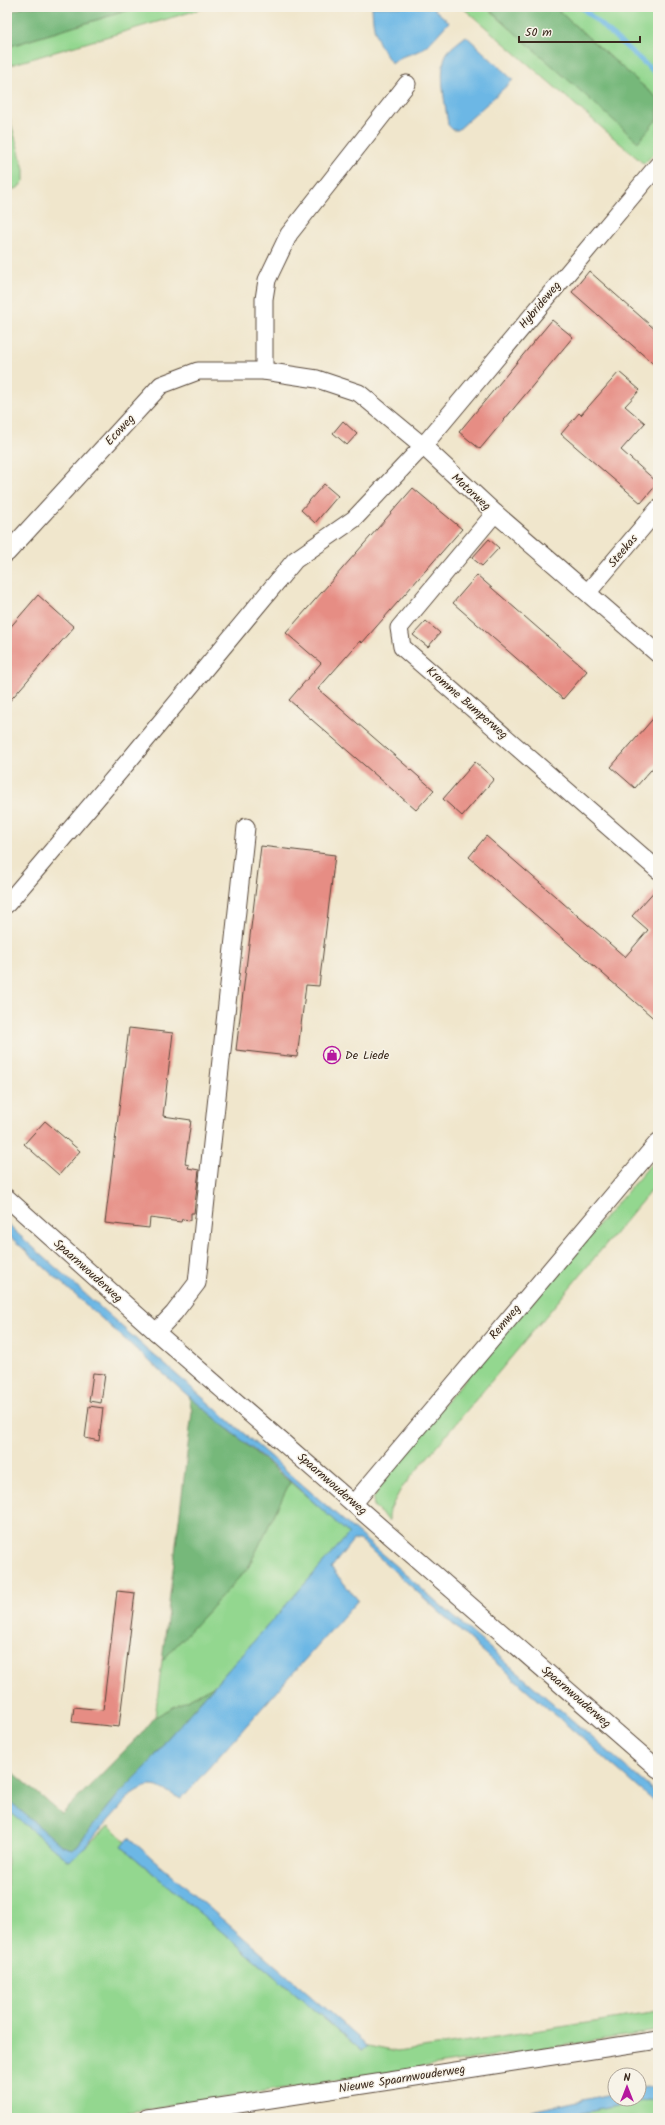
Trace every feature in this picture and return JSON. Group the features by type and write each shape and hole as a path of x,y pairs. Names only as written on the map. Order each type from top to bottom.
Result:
{"street":[{"path":"264,371 264,299 267,280 289,234 407,84"},
{"name":"Hybrideweg","path":"7,904 132,758 295,560 354,518 422,446 658,164"},
{"name":"Ecoweg","path":"7,553 161,385 198,371 264,371"},
{"name":"Motorweg","path":"264,371 317,379 359,393 422,446 495,513 658,654"},
{"name":"Steekas","path":"588,592 658,509"},
{"name":"Kromme Bumperweg","path":"495,513 399,628 402,647 658,870"},
{"path":"156,1332 174,1313 198,1283 246,827"},
{"name":"Remweg","path":"354,1503 544,1275 658,1142"},
{"name":"Spaarnwouderweg","path":"7,1198 156,1332 658,1769"},
{"name":"Nieuwe Spaarnwouderweg","path":"147,2118 658,2040"}],"green space":[{"path":"24,7 139,7 7,47 7,13"},
{"path":"139,7 208,7 7,66 7,47"},
{"path":"462,7 486,7 638,141 658,118 658,149 644,164"},
{"path":"486,7 554,7 658,99 658,118 638,142"},
{"path":"554,7 658,7 658,99"},
{"path":"7,109 24,169 24,181 18,188 7,191"},
{"path":"658,1156 658,1182 401,1489 389,1511 389,1521 374,1507 373,1499 382,1483 437,1412"},
{"path":"189,1396 290,1482 248,1568 162,1661 192,1412"},
{"path":"290,1482 347,1531 349,1533 347,1537 215,1685 155,1717 162,1661 248,1568"},
{"path":"215,1685 167,1739 150,1763 118,1795 77,1846 72,1849 61,1846 7,1799 7,1767 62,1814 142,1733 155,1717"},
{"path":"7,1809 69,1861 110,1825 126,1842 122,1847 361,2050 368,2046 397,2052 658,2012 658,2031 90,2118 7,2118"},
{"path":"658,2098 658,2118 557,2118 613,2107 647,2107 647,2100"}],"water":[{"path":"372,7 432,7 449,22 426,46 416,52 401,57 392,64 379,44 373,24"},
{"path":"466,36 513,80 458,130 453,130 448,125 443,88 442,78 444,60 447,53 453,46"},
{"path":"7,1224 139,1342 658,1795 658,1805 478,1647 360,1540 353,1540 331,1568 358,1600 181,1799 157,1787 152,1786 140,1789 133,1793 76,1857 69,1861 10,1812 7,1809 7,1799 62,1846 72,1849 77,1846 118,1795 150,1763 167,1739 349,1534 278,1470 185,1393 7,1234"},
{"path":"129,1838 368,2046 361,2050 122,1847"},
{"path":"658,2086 658,2098 647,2100 647,2087"},
{"path":"607,2095 607,2107 613,2107 557,2118 499,2118"}],"building":[{"path":"589,271 658,332 658,368 572,292"},
{"path":"552,320 573,337 480,449 459,432"},
{"path":"619,372 640,390 625,406 645,423 621,450 658,483 641,503 561,434 579,413 581,415"},
{"path":"343,421 357,434 347,445 333,433"},
{"path":"324,484 338,496 315,523 301,510"},
{"path":"413,488 462,529 362,643 360,641 318,689 434,790 416,810 289,700 321,663 286,633"},
{"path":"489,539 499,548 482,566 472,558"},
{"path":"477,575 587,671 563,699 453,603"},
{"path":"38,595 74,627 7,704 7,631"},
{"path":"426,621 440,633 428,647 413,635"},
{"path":"658,713 658,762 635,788 611,767"},
{"path":"475,762 494,779 462,816 443,799"},
{"path":"486,836 625,957 648,930 632,916 658,887 658,1022 469,857"},
{"path":"261,846 335,855 319,986 306,985 297,1057 236,1050"},
{"path":"129,1028 173,1033 163,1116 191,1120 185,1164 189,1165 188,1168 199,1170 194,1213 191,1213 191,1220 182,1219 181,1222 150,1218 149,1228 105,1223"},
{"path":"45,1121 80,1151 59,1175 24,1144"},
{"path":"93,1373 105,1374 101,1403 89,1401"},
{"path":"89,1406 103,1408 99,1441 85,1438"},
{"path":"117,1591 135,1593 119,1727 72,1722 74,1707 103,1710"}],"waterway":[{"path":"581,7 658,75"}],"place":[{"name":"De Liede","path":"332,1055"}]}
